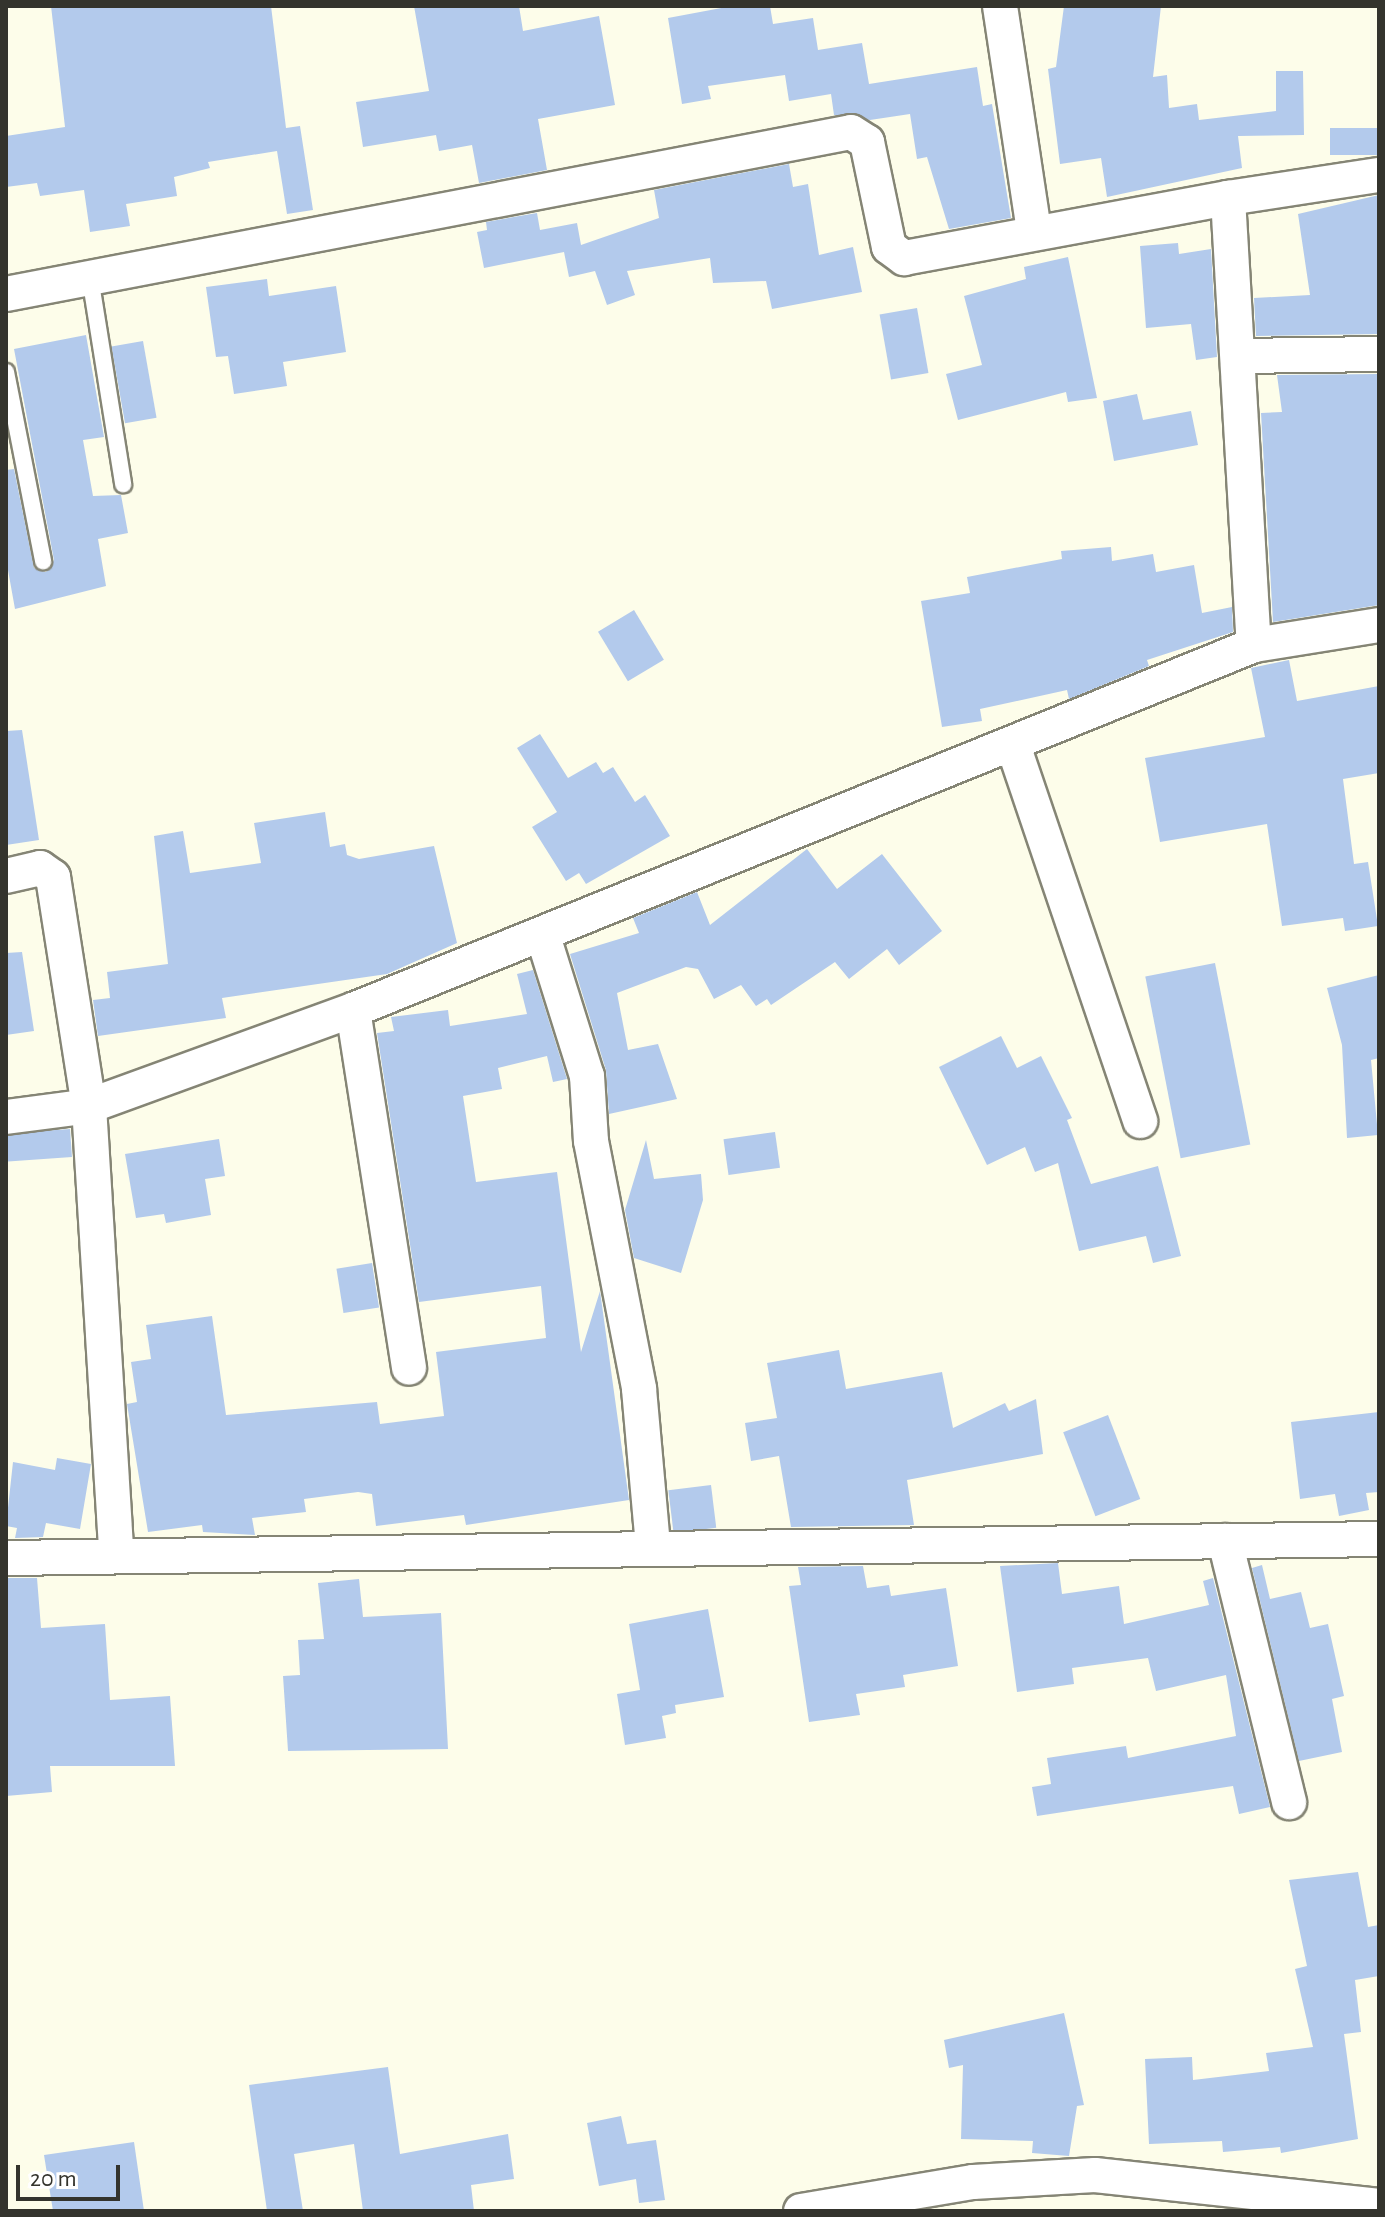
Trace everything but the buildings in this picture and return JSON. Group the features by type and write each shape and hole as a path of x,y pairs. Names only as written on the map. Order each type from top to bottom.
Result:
{"street":[{"path":"1000,6 1034,230"},
{"path":"6,294 851,132 867,142 889,247 904,258 1034,230 1379,175"},
{"path":"1228,198 1254,645"},
{"path":"1238,356 1379,354"},
{"path":"6,1117 89,1106 353,1010 543,936 1254,645 1379,625"},
{"path":"1013,745 1140,1121"},
{"path":"6,876 40,868 53,877 89,1106 116,1552"},
{"path":"543,936 587,1076 591,1141 639,1389 653,1547"},
{"path":"353,1010 409,1368"},
{"path":"6,1558 116,1552 1379,1539"},
{"path":"1225,1541 1289,1802"},
{"path":"814,2210 973,2182 1095,2175 1379,2206"}],"lane":[{"path":"90,277 123,484"},
{"path":"6,372 43,561"}]}
